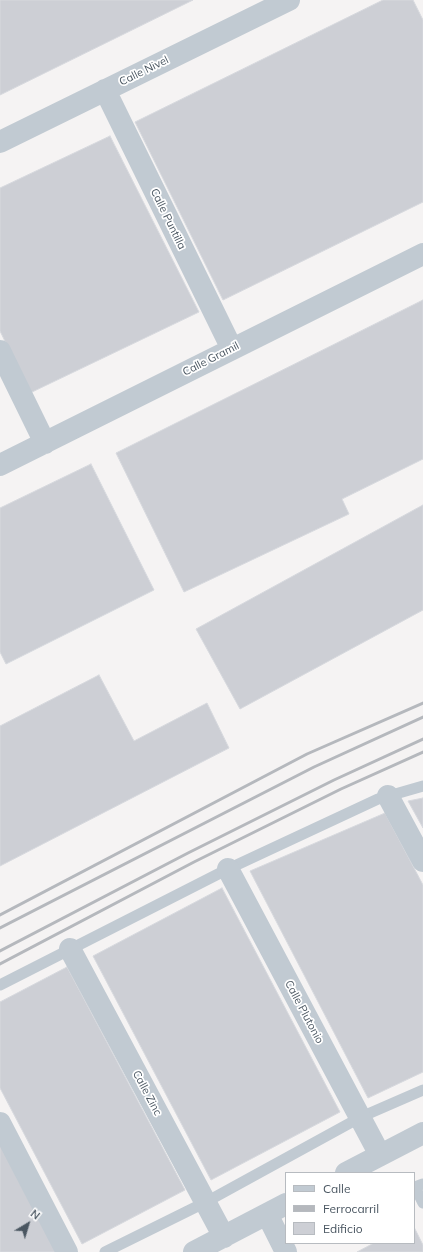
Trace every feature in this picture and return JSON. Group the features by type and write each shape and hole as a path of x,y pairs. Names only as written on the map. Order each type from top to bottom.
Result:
{"street":[{"name":"Calle Nivel","path":"0,142 289,0"},
{"name":"Calle Puntilla","path":"105,90 232,349"},
{"name":"Calle Gramil","path":"0,465 423,254"},
{"path":"0,351 44,443"},
{"path":"388,796 423,861"},
{"name":"Calle Plutonio","path":"228,869 380,1155"},
{"name":"Calle Zinc","path":"70,949 224,1237"},
{"path":"0,1123 66,1252"},
{"path":"348,1172 423,1133"},
{"path":"194,1252 285,1205"},
{"path":"267,1214 286,1252"}],"lane":[{"path":"0,985 228,869 378,799 423,786"},
{"path":"105,1252 206,1202 361,1117 423,1090"},
{"path":"423,1184 415,1187 423,1203"}],"building":[{"path":"0,0 193,0 0,95"},
{"path":"383,0 413,0 423,20 423,202 223,300 135,122"},
{"path":"110,136 199,312 30,393 0,331 0,188"},
{"path":"423,300 423,459 342,499 349,514 184,592 116,453"},
{"path":"91,464 154,590 6,664 0,652 0,508"},
{"path":"423,505 423,610 240,709 196,629"},
{"path":"99,675 134,741 207,703 229,748 0,866 0,726"},
{"path":"423,798 423,828 408,801"},
{"path":"385,813 423,885 423,1072 368,1098 250,871"},
{"path":"222,888 340,1112 211,1180 93,956"},
{"path":"67,967 185,1190 82,1244 0,1088 0,1002"},
{"path":"0,1143 56,1252 0,1252"},
{"path":"415,1229 423,1245 423,1252 357,1252 372,1244 415,1244"}],"railway":[{"path":"0,915 307,754 423,703"},
{"path":"0,928 314,767 423,717"},
{"path":"0,951 188,853 334,780 423,739"},
{"path":"0,964 194,862 341,789 423,752"}]}
